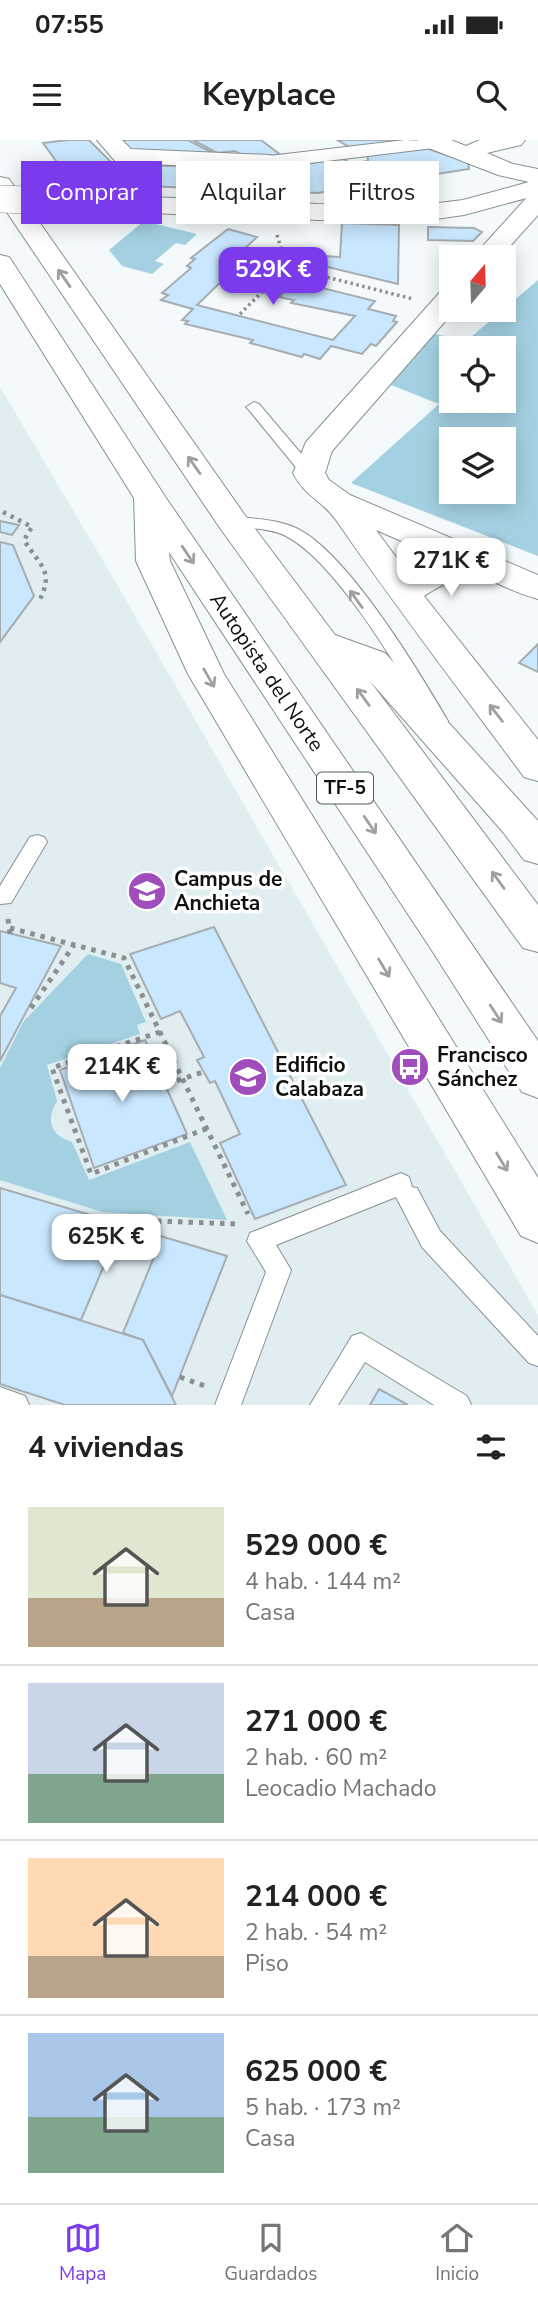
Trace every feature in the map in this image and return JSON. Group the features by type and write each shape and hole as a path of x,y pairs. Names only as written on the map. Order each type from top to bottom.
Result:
{"main road":[{"path":"109,140 124,156 245,161"},
{"path":"476,149 475,152 477,148 513,140"},
{"path":"431,141 476,149 507,170 531,193"},
{"path":"507,170 538,176"},
{"path":"0,184 232,521 538,936"},
{"path":"0,199 422,213 531,193"},
{"path":"496,245 513,225 531,193"},
{"path":"464,207 513,225"},
{"name":"Autopista del Norte","path":"0,263 150,498 538,1079"},
{"path":"438,299 317,449 309,472 316,486 339,502 538,588"},
{"path":"150,498 153,561 206,674 538,1222"},
{"path":"339,502 404,593 538,767"},
{"path":"404,593 436,573 481,563"},
{"path":"324,644 372,661 517,822 538,849"}],"street":[{"path":"277,161 431,141"}],"lane":[{"path":"254,407 309,472"},
{"path":"232,521 290,532 330,563 422,691 460,759"},
{"path":"0,896 4,897 37,842"},
{"path":"228,1405 279,1270 260,1241 404,1190 431,1239 538,1354"},
{"path":"323,1405 361,1345 458,1405"},
{"path":"0,1400 16,1405"}],"path":[{"path":"276,230 287,267"},
{"path":"287,267 438,299"},
{"path":"240,314 287,267"},
{"path":"3,512 32,527 24,540 47,576 48,584 39,601"},
{"path":"10,929 124,958 260,1241"},
{"path":"31,1008 74,945"},
{"path":"160,1032 52,1068 91,1174 208,1128"},
{"path":"167,1084 203,1072"},
{"path":"157,1221 217,1223"}],"shaded area":[{"path":"140,224 156,224 197,234 185,245 176,243 155,261 164,264 152,274 122,266 109,250"},
{"path":"538,280 538,556 351,483 439,404 439,413 516,413 516,336 472,336 489,322 516,322 516,299"},
{"path":"433,333 444,336 439,336 439,404 386,383"},
{"name":"Campus de Anchieta","path":"0,387 118,586 538,1315 538,1405 0,1405"},
{"path":"88,954 121,964 146,1022 137,1025 140,1034 47,1065 57,1101 51,1115 52,1126 59,1136 72,1142 89,1180 190,1142 227,1220 102,1212 0,1180 0,1068 23,1022"}],"building":[{"path":"89,140 110,161 56,161 43,143"},
{"path":"118,140 188,140 217,155 129,150"},
{"path":"193,140 261,140 282,156 243,156 235,151 217,153"},
{"path":"337,140 404,140 407,141 353,149"},
{"path":"420,146 468,162 469,169 439,174 439,161 368,161 367,153"},
{"path":"343,158 346,161 324,161 324,192 310,193 310,163"},
{"path":"162,166 176,166 176,187 162,187"},
{"path":"342,224 399,225 398,284 311,263 308,255 340,257"},
{"path":"428,227 474,228 482,232 473,241 428,240"},
{"path":"228,229 257,237 220,272 229,274 197,305 333,340 355,316 291,303 294,300 279,297 294,281 375,301 368,309 396,316 393,321 397,322 376,346 371,344 362,354 331,346 320,359 304,354 302,357 250,343 253,340 185,324 188,321 182,320 193,309 161,300 168,295 162,293 191,268 187,266 195,259 191,258"},
{"path":"0,521 19,525 12,535 0,532"},
{"path":"0,542 13,545 34,596 0,642"},
{"path":"538,644 538,672 519,663"},
{"name":"Edificio Calabaza","path":"214,927 346,1185 255,1219 220,1143 240,1134 215,1081 210,1083 197,1060 204,1057 180,1011 161,1019 130,954"},
{"path":"0,931 61,946 0,1061 0,1016 16,988 0,983"},
{"path":"145,1040 187,1134 94,1168 60,1070"},
{"path":"0,1188 227,1256 172,1396 143,1340 123,1333 154,1257 113,1244 81,1320 0,1295"},
{"path":"0,1295 143,1340 176,1405 65,1405 0,1384"},
{"path":"379,1389 408,1405 370,1405"}],"place":[{"name":"Campus de Anchieta","path":"147,891"},
{"name":"Francisco Sánchez","path":"410,1067"},
{"name":"Edificio Calabaza","path":"248,1077"}]}
